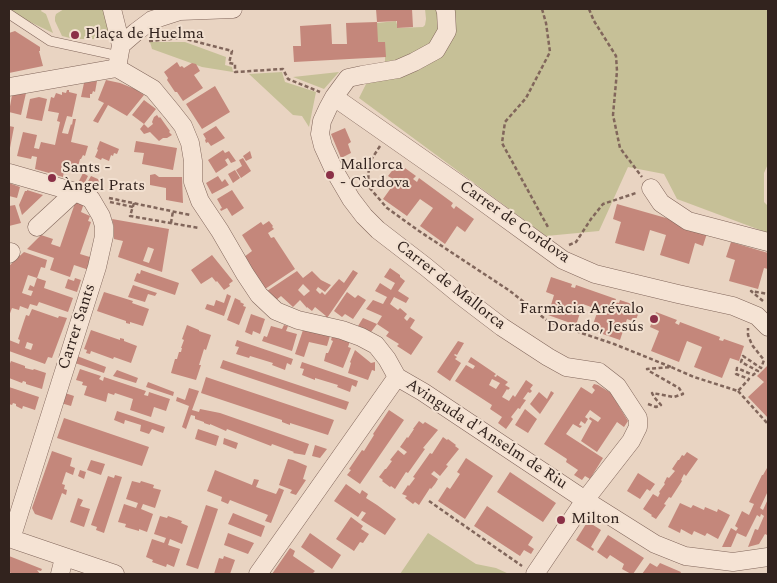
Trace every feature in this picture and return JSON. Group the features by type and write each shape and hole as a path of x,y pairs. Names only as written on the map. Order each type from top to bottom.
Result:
{"street":[{"path":"112,9 119,56 153,89 183,126 190,143 194,182 200,201 260,295 276,311 298,320 342,330 376,345 387,358 397,377"},
{"path":"9,87 119,56 136,32 152,20 180,11 233,9"},
{"path":"334,97 348,78 398,69 436,50 448,31 445,9"},
{"name":"Carrer de Cordova","path":"334,97 562,255 595,274 733,306 757,316 768,327"},
{"name":"Carrer de Mallorca","path":"334,97 322,121 320,134 323,146 351,199 364,216 378,230 460,295 532,347 566,366 599,372 617,386 638,418 638,428 630,441 584,500"},
{"name":"Carrer Sants","path":"9,173 75,192 91,199 101,216 104,226 103,244 94,276 10,538"},
{"path":"651,188 661,203 688,221 768,242"},
{"path":"37,227 75,192"},
{"name":"Avinguda d'Anselm de Riu","path":"258,574 397,377 423,392 584,500 656,544 708,567 768,557"},
{"path":"530,571 584,500"},
{"path":"10,538 62,566 115,574"}],"lane":[{"path":"9,14 50,41 119,56"}],"path":[{"path":"542,9 550,52 526,98 505,122 502,143 562,255 576,242 590,219 603,204 651,188 620,148 614,115 617,71 616,56 594,21 589,9"},
{"path":"182,38 232,51 229,63 235,64 235,72 283,69 288,79 334,97"},
{"path":"387,135 369,163 368,186 387,208 510,291 549,322 614,344 694,377 738,391 768,424"},
{"path":"106,199 196,216"},
{"path":"133,205 130,216 202,228"},
{"path":"171,223 173,211"},
{"path":"768,294 751,291 768,305"},
{"path":"738,391 749,379 736,374 737,368 753,375 758,371 741,362 743,356 761,368 764,360 752,345 748,334 748,323"},
{"path":"647,404 656,407 661,405 652,393 674,397 684,394 679,388 647,368 671,367"},
{"path":"429,501 530,571"}],"shaded area":[{"path":"9,9 42,9 41,11 46,14 53,33 28,21"},
{"path":"64,9 105,9 110,28 108,34 98,39 74,39 62,36 55,17 56,14"},
{"path":"425,9 440,9 439,41 405,58 385,62 385,42 377,42 377,23 396,21 398,28 423,27 426,19"},
{"path":"454,9 768,9 768,164 764,173 764,202 768,206 768,233 677,199 664,174 628,167 599,231 546,236 359,98 366,84 421,69 438,54 456,25"},
{"path":"150,42 185,42 226,57 225,65 232,67 233,72 202,67 152,49"},
{"path":"282,72 285,82 316,92 309,127 302,116 293,115 249,74"},
{"path":"339,72 324,89 293,77"},
{"path":"428,533 476,564 496,568 509,574 400,574"}],"building":[{"path":"376,9 412,9 413,27 397,28 397,21 377,22"},
{"path":"377,22 378,42 385,42 386,57 294,62 293,46 301,46 300,26 331,24 332,44 347,44 346,23"},
{"path":"15,31 40,47 39,51 43,66 9,73 9,33"},
{"path":"177,62 180,67 184,68 192,63 196,64 200,71 194,75 203,88 183,101 167,80 168,78 164,72"},
{"path":"106,80 120,83 144,95 127,116 108,105 98,123 93,121 104,103 98,100"},
{"path":"97,81 95,92 93,91 90,94 90,98 81,97 84,83"},
{"path":"215,86 230,112 202,129 186,104"},
{"path":"67,90 77,94 72,117 67,116 62,133 68,134 73,119 76,119 71,142 88,146 85,156 83,155 80,159 77,170 74,169 73,173 64,171 63,177 35,169 37,157 32,156 31,159 17,156 23,132 37,135 34,148 39,149 41,142 55,145 60,122 57,121 59,113 48,111 51,97 54,98 56,93 62,95 62,92 66,93"},
{"path":"26,93 21,115 9,112 12,95"},
{"path":"39,97 47,99 42,121 26,118 30,99"},
{"path":"144,100 156,109 144,124 132,115"},
{"path":"157,115 172,135 159,141 150,132 144,134 140,129 144,124 148,128 153,124 154,117"},
{"path":"9,126 14,127 10,148 9,148"},
{"path":"216,126 225,138 211,146 208,142 206,143 203,134"},
{"path":"345,128 351,142 348,144 351,153 341,158 331,134"},
{"path":"100,141 119,149 117,154 111,155 109,161 95,157"},
{"path":"136,141 177,148 173,170 142,164 144,153 134,152"},
{"path":"223,150 225,153 229,151 236,161 231,163 228,158 225,160 228,165 216,173 208,160"},
{"path":"250,151 252,158 246,161 243,156"},
{"path":"243,158 251,171 241,178 236,170 242,166 239,160"},
{"path":"398,163 416,176 413,179 417,182 419,178 453,203 451,206 454,209 456,206 474,219 465,232 457,226 445,244 420,226 433,208 420,199 407,216 383,199 396,181 388,176"},
{"path":"235,170 240,178 233,183 228,174"},
{"path":"83,173 88,176 84,184 79,181"},
{"path":"155,174 159,177 182,177 183,203 166,200 166,188 150,185 150,175"},
{"path":"91,176 100,180 92,189 86,185"},
{"path":"218,176 222,182 225,179 229,185 212,194 206,183"},
{"path":"9,183 20,187 17,198 9,196"},
{"path":"27,190 43,195 22,215 19,205"},
{"path":"232,190 244,208 232,216 227,208 221,211 220,209 222,208 217,199"},
{"path":"75,202 81,202 86,206 83,206 81,212 90,216 88,221 91,222 80,254 93,258 89,270 74,265 70,277 50,270 54,258 27,249 41,235 53,239 51,244 60,247 74,206 71,206"},
{"path":"617,204 708,230 703,246 695,243 689,264 660,255 666,235 650,230 644,251 615,243 621,222 613,219"},
{"path":"15,205 21,223 9,226 9,206"},
{"path":"112,219 169,229 162,272 118,257 123,241 114,239","holes":["148,247 154,249 149,263 143,261"]},
{"path":"269,221 274,229 268,233 271,238 274,237 295,269 265,289 244,257 252,251 242,235 261,222 263,225"},
{"path":"731,242 768,253 768,269 764,268 758,289 729,281 735,260 726,257"},
{"path":"24,252 47,260 45,268 41,267 37,278 46,281 44,288 73,298 68,312 39,302 37,306 30,304 28,309 20,306 19,310 12,308 9,316 9,266","holes":["28,275 37,278 34,287 30,285 28,290 33,291 31,296 22,293"]},
{"path":"212,255 233,281 224,290 212,277 201,284 191,270"},
{"path":"390,268 405,281 398,291 409,298 406,303 394,297 390,304 398,310 400,308 407,314 404,318 407,321 410,317 415,320 410,328 423,337 411,355 386,336 389,332 377,324 382,316 366,309 373,300 383,304 387,297 375,291 380,283 391,290 395,283 384,277"},
{"path":"141,270 179,283 175,295 134,281 137,273 140,274"},
{"path":"353,270 358,273 327,318 315,307 312,311 307,308 300,300 293,307 281,296 275,301 267,291 297,271 303,278 312,271 321,280 331,285 325,292 318,287 316,290 320,294 322,292 325,295 339,279 344,283","holes":["303,284 310,291 304,296 298,290"]},
{"path":"551,277 572,284 571,287 575,288 576,285 616,299 615,302 619,303 620,300 641,307 635,322 627,319 620,340 591,330 598,310 583,304 576,325 548,315 554,295 546,292"},
{"path":"75,278 81,280 77,292 65,288 68,279 74,281"},
{"path":"133,285 157,293 155,296 148,294 145,302 128,297"},
{"path":"104,292 133,301 132,303 149,309 143,326 130,322 130,324 126,323 126,321 97,311"},
{"path":"347,292 355,298 358,295 366,300 353,319 345,314 342,317 334,311"},
{"path":"227,294 231,296 224,316 205,309 207,304 214,306 216,300 224,303"},
{"path":"235,298 246,307 239,325 227,320"},
{"path":"32,309 58,318 59,316 67,318 52,358 48,357 45,364 9,351 9,340 19,344 20,340 18,339 26,315 29,316","holes":["27,342 33,344 31,350 25,348"]},
{"path":"656,312 677,320 675,323 679,325 680,322 720,337 719,340 723,341 724,339 744,346 739,361 730,358 722,378 694,367 702,347 687,341 679,362 651,351 659,331 650,327"},
{"path":"251,314 265,319 260,334 253,331 252,335 245,332"},
{"path":"363,318 377,324 371,332 358,326"},
{"path":"187,325 211,335 206,350 204,349 196,380 171,373 175,359 177,359 179,352 181,352 184,340 182,339"},
{"path":"284,325 288,326 286,331 297,334 292,351 262,341 264,336 267,337 271,326 282,329"},
{"path":"91,330 120,340 120,338 124,339 124,341 137,346 131,363 91,351 90,354 86,353 87,350 84,349"},
{"path":"303,330 330,336 327,346 309,342 304,357 295,354"},
{"path":"332,337 350,341 348,347 351,348 343,368 324,361 333,341 331,340"},
{"path":"237,340 293,359 291,365 287,363 285,370 272,365 273,363 236,354 239,347 235,346"},
{"path":"458,341 464,343 457,355 454,355 457,357 455,359 461,363 450,381 437,372"},
{"path":"355,350 371,363 375,362 375,371 372,370 368,380 348,373"},
{"path":"77,356 106,367 104,373 75,363"},
{"path":"471,357 496,374 494,376 496,377 497,375 508,382 505,385 510,388 507,389 502,397 509,401 513,395 515,397 526,380 533,385 530,389 532,391 528,392 523,399 526,400 511,417 513,419 506,429 498,423 502,417 490,409 492,405 455,381 466,365 473,369 475,366 468,362","holes":["492,379 500,383 496,389 489,385"]},
{"path":"223,360 349,402 346,410 220,368"},
{"path":"11,361 25,366 25,368 46,373 42,389 26,384 23,381 22,383 9,378"},
{"path":"302,362 358,381 356,387 352,385 350,392 337,387 338,385 302,375 304,369 300,368"},
{"path":"768,365 768,418 748,397 764,382 757,376"},
{"path":"80,369 101,376 99,379 103,381 104,377 146,391 144,395 148,396 149,392 170,399 166,411 154,407 151,417 130,410 133,399 115,393 114,395 108,393 106,402 84,395 87,386 82,385 83,382 76,380"},
{"path":"117,370 138,378 136,383 113,376"},
{"path":"206,377 334,420 328,435 290,423 290,425 282,422 282,420 201,393"},
{"path":"148,382 174,392 173,396 146,387"},
{"path":"594,384 611,393 628,421 624,427 617,422 597,452 581,441 592,421 589,419 590,417 598,422 601,418 590,410 585,417 588,419 585,424 581,421 579,425 582,426 580,428 573,424 566,434 603,458 590,479 585,476 582,480 574,475 578,470 566,462 567,459 544,444 581,387 592,394 595,390 592,387"},
{"path":"9,387 39,397 35,410 23,406 22,409 16,406 16,404 9,404"},
{"path":"189,388 199,391 192,410 199,412 200,409 220,413 309,444 305,455 293,453 272,444 271,446 227,429 226,431 195,419 195,416 191,415 186,429 182,427 189,406 176,401 177,397 185,400"},
{"path":"551,391 554,393 540,414 530,404 539,392 547,399"},
{"path":"65,393 74,396 71,406 61,403"},
{"path":"525,409 537,419 528,433 515,425"},
{"path":"389,410 404,420 360,484 347,475 351,470 349,469 362,450 364,451"},
{"path":"117,411 165,427 163,433 152,429 149,434 140,431 141,425 125,420 124,424 114,420"},
{"path":"64,418 149,447 142,466 57,438"},
{"path":"419,421 423,424 425,422 438,430 423,448 425,449 395,489 379,477 398,450 404,455 407,452 400,447"},
{"path":"198,429 219,436 216,446 195,439"},
{"path":"443,437 459,449 440,476 434,471 431,474 438,479 435,484 430,488 419,505 415,502 413,504 405,498 407,496 402,494"},
{"path":"224,438 238,443 236,449 223,444"},
{"path":"315,445 327,449 320,458 312,456"},
{"path":"52,451 72,458 70,466 75,468 73,475 66,472 62,484 65,485 64,489 67,490 66,495 62,493 52,520 35,514 32,508"},
{"path":"687,452 698,459 686,476 684,474 682,481 671,498 669,497 664,504 666,505 656,519 643,509 653,494 658,497 667,477 669,478 675,471 672,469 682,455 684,456"},
{"path":"466,458 493,476 465,519 438,501 447,487 450,489 460,474 457,472"},
{"path":"288,459 307,466 303,479 306,480 296,495 290,493 292,490 279,485"},
{"path":"91,460 105,464 101,475 87,470"},
{"path":"767,468 768,491 760,508 763,510 768,499 767,535 765,534 759,544 748,547 755,529 758,530 764,516 761,514 760,517 757,515 746,537 737,533 731,547 722,547 731,528 736,531 738,528 735,526 742,511 749,515 754,504 749,502"},
{"path":"80,470 86,472 84,479 78,476"},
{"path":"215,470 252,485 254,479 259,480 256,487 276,494 279,488 284,490 271,523 265,521 268,515 230,500 228,504 221,501 222,497 207,491"},
{"path":"510,472 556,503 543,522 497,492"},
{"path":"638,473 655,484 650,491 647,489 640,499 627,491"},
{"path":"115,475 122,477 104,533 96,530 97,527 91,525 108,476 114,478"},
{"path":"132,481 140,483 141,481 154,485 153,488 161,490 155,508 143,504 141,509 153,514 147,532 125,527 126,524 118,522 124,504 136,508 138,503 126,499"},
{"path":"346,484 360,494 362,490 368,494 366,498 396,519 385,535 361,520 366,513 362,511 358,517 334,501"},
{"path":"78,498 83,500 80,506 90,509 84,527 70,522"},
{"path":"680,503 691,508 693,505 704,510 705,507 717,512 718,509 730,515 718,539 707,533 705,536 694,531 692,535 681,529 680,533 668,527"},
{"path":"206,505 218,509 198,569 186,565"},
{"path":"487,506 533,537 528,545 534,549 531,554 524,550 520,556 474,526"},
{"path":"233,513 265,526 261,537 228,524"},
{"path":"160,516 167,518 168,516 182,521 181,523 188,526 182,544 170,539 168,545 180,549 174,567 167,564 166,567 152,562 153,560 146,557 152,539 164,543 166,538 154,534"},
{"path":"351,517 363,526 361,529 369,534 354,551 336,539"},
{"path":"592,520 590,523 601,530 591,547 594,549 593,551 576,540 586,524"},
{"path":"228,533 254,543 248,554 224,545"},
{"path":"310,533 341,555 332,569 301,547"},
{"path":"608,535 644,558 633,574 622,569 624,564 610,555 607,559 597,552"},
{"path":"290,548 295,551 293,556 315,571 312,574 272,574"},
{"path":"9,556 42,569 41,571 37,570 40,574 13,574 9,572"},
{"path":"224,556 235,560 230,574 214,574 219,558 223,559"},
{"path":"650,563 657,567 660,563 681,572 680,574 642,574"}],"place":[{"name":"Plaça de Huelma","path":"75,35"},
{"name":"Mallorca - Còrdova","path":"330,175"},
{"name":"Sants - Àngel Prats","path":"52,178"},
{"name":"Farmàcia Arévalo Dorado, Jesús","path":"654,319"},
{"name":"Milton","path":"561,520"}]}
